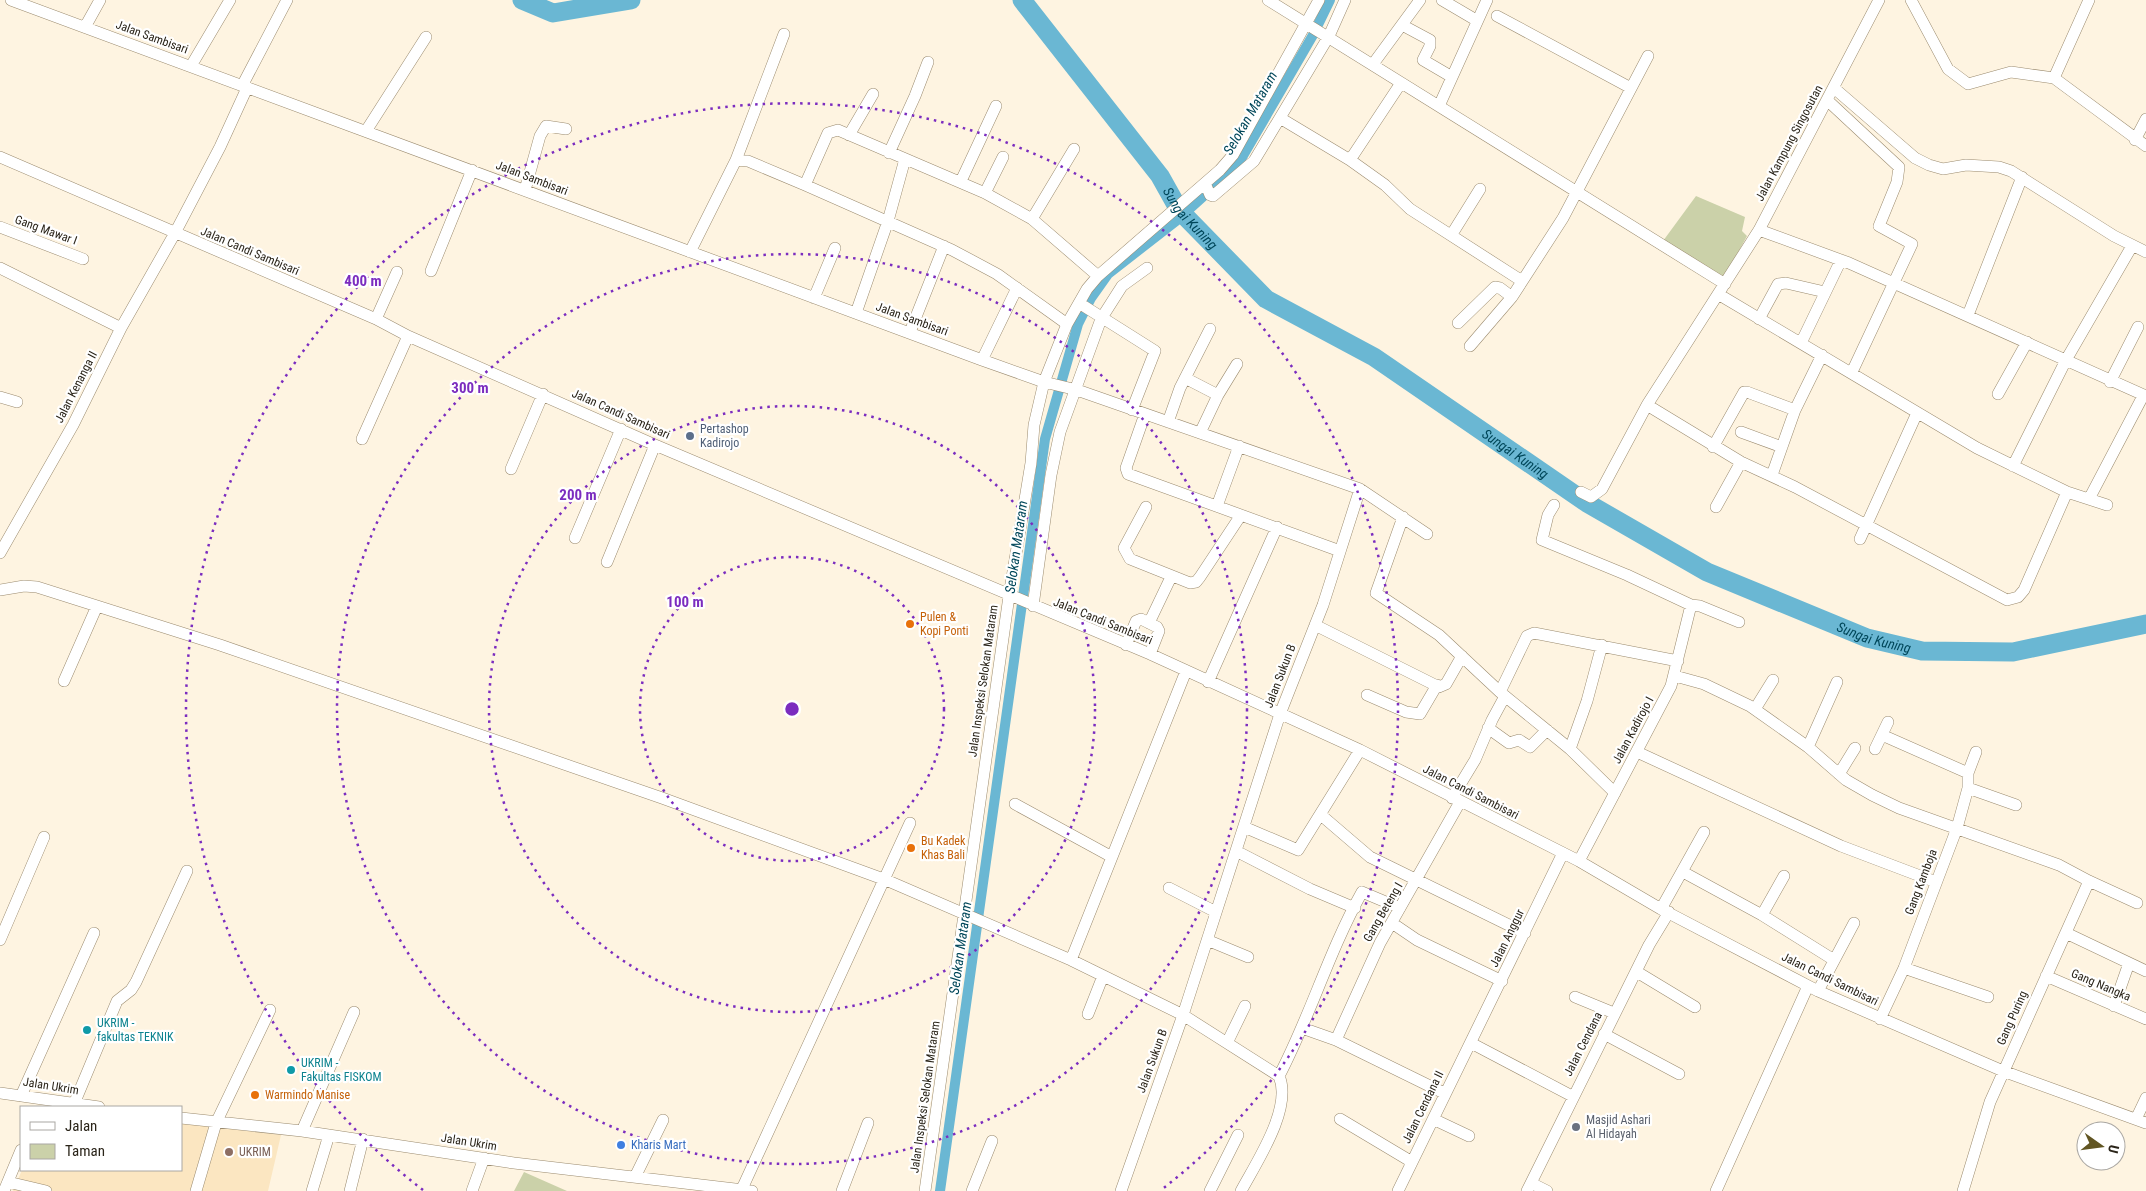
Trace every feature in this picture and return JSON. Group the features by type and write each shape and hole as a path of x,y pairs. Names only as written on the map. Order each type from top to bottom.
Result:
{"street":[{"name":"Jalan Sambisari","path":"11,0 1048,383"},
{"path":"85,27 100,0"},
{"path":"191,66 230,0"},
{"name":"Jalan Kenanga II","path":"0,553 73,425 121,328 175,233 220,147 245,87 287,0"},
{"path":"1268,0 1725,284"},
{"name":"Jalan Inspeksi Selokan Mataram","path":"925,1191 968,917 1031,463 1034,425 1067,324 1098,276 1162,221 1205,188 1233,155 1310,25 1319,0"},
{"path":"1205,188 1214,196 1220,193 1254,161 1328,36 1345,0"},
{"path":"1373,64 1420,0"},
{"path":"1442,0 1476,20"},
{"path":"1439,106 1476,20 1487,0"},
{"name":"Jalan Kampung Singosutan","path":"1580,492 1591,497 1602,490 1647,405 1759,230 1878,0"},
{"path":"1911,0 1948,69 1968,84 2011,72 2054,78 2135,140 2146,146"},
{"path":"2054,78 2089,0"},
{"path":"1497,16 1629,87"},
{"path":"1402,25 1430,40 1430,46 1424,60 1452,77"},
{"path":"690,252 736,160 784,34"},
{"path":"366,131 426,37"},
{"path":"1470,346 1512,297 1563,218 1575,192 1614,122 1629,87 1648,56"},
{"path":"889,153 916,96 928,62"},
{"path":"1350,160 1401,83"},
{"path":"1834,88 1915,158 1943,169 1966,165 1999,167 2022,177 2070,209 2132,246 2146,252"},
{"path":"849,135 873,94"},
{"path":"1827,100 1899,167 1898,182 1879,226 1912,244 1852,372"},
{"path":"961,181 996,106"},
{"path":"1280,118 1350,160 1385,185 1410,209 1522,280"},
{"path":"2135,140 2146,119"},
{"path":"525,190 540,136 546,126 566,130"},
{"path":"805,184 828,133 834,130 961,181 985,193 1032,220 1098,276"},
{"path":"1032,220 1074,149"},
{"name":"Jalan Candi Sambisari","path":"0,157 376,319 408,336 655,445 1031,606 1150,654 1360,750 1579,861 1665,910 1813,988 1880,1019 2003,1071 2141,1121"},
{"path":"985,193 1003,157"},
{"path":"856,313 888,221 905,159"},
{"path":"736,160 748,161 805,184 944,246 998,274 1067,324"},
{"path":"431,271 472,170"},
{"path":"1968,315 2022,177"},
{"path":"1452,234 1480,189"},
{"name":"Gang Mawar I","path":"0,228 83,259"},
{"path":"1759,230 1841,260 1968,315 2110,382 2145,396 2088,499"},
{"path":"910,332 944,246"},
{"path":"2013,466 2066,360 2132,246"},
{"path":"814,298 835,248"},
{"path":"1801,343 1841,260"},
{"path":"0,268 121,328"},
{"path":"1031,606 1051,475 1071,389 1097,316 1122,286 1147,268"},
{"path":"376,319 397,272"},
{"path":"1759,319 1778,284 1786,283 1825,292"},
{"path":"1458,323 1495,287 1500,288 1512,297"},
{"path":"982,360 1017,288"},
{"path":"1718,294 1822,354 1917,413 2013,466 2067,492 2107,505"},
{"path":"1080,304 1155,351 1132,410"},
{"path":"2110,382 2138,326"},
{"path":"1168,422 1185,378 1210,329"},
{"path":"362,439 408,336"},
{"path":"1998,394 2027,342"},
{"path":"1772,475 1795,410 1822,354"},
{"path":"1200,433 1218,395 1237,364"},
{"path":"1185,378 1218,395"},
{"path":"1048,383 1145,414 1360,489 1427,534"},
{"path":"1713,446 1744,392 1795,410"},
{"path":"511,469 543,394"},
{"path":"0,397 17,402"},
{"path":"1647,405 1740,462 1772,475 1867,524 2002,598 2012,600 2018,597 2024,590 2067,492"},
{"path":"1860,539 1917,413"},
{"path":"1145,414 1126,468 1128,474 1340,551"},
{"path":"575,538 621,429"},
{"path":"1741,432 1782,447"},
{"path":"607,562 655,445"},
{"path":"1217,506 1239,446"},
{"path":"1716,507 1740,462"},
{"name":"Jalan Sukun B","path":"1121,1191 1183,1015 1280,714 1315,625 1360,489"},
{"path":"1554,505 1548,515 1542,540 1627,575 1690,605 1700,606 1739,622"},
{"path":"1146,507 1124,548 1125,553 1130,559 1190,583 1196,582 1222,546 1241,515"},
{"path":"1403,517 1376,593 1439,635 1503,694 1570,749 1615,793"},
{"path":"1208,682 1277,527"},
{"path":"1148,623 1171,577"},
{"path":"0,590 24,586 37,587 220,645 662,798 886,880 1070,960 1183,1015 1279,1076 1283,1088 1279,1112 1271,1134 1241,1191"},
{"name":"Jalan Kadirojo I","path":"1579,861 1675,676 1690,605"},
{"path":"64,681 97,606"},
{"path":"1126,644 1136,620 1140,619 1157,627 1159,631 1150,654"},
{"path":"1315,625 1442,687 1446,684 1462,656"},
{"name":"Gang Beteng I","path":"1336,1040 1367,968 1418,879 1456,800 1530,634 1539,633 1602,645"},
{"path":"1570,749 1587,701 1602,645 1678,661"},
{"path":"1070,960 1186,671"},
{"path":"1675,676 1704,684 1755,709 1808,747 1839,774 1872,796 1899,808 2060,865 2089,881 2137,903"},
{"path":"1755,709 1773,680"},
{"path":"1808,747 1837,682"},
{"path":"1367,694 1406,712 1420,714 1437,685"},
{"path":"1876,749 1888,722"},
{"path":"1488,728 1509,743 1519,740 1530,747 1547,730"},
{"path":"1882,735 1968,773"},
{"path":"1839,774 1855,748"},
{"path":"1244,827 1298,850 1360,750"},
{"path":"1637,752 1841,846 1936,882"},
{"name":"Gang Kamboja","path":"1880,1019 1904,968 1957,828 1968,788 1968,773 1976,752"},
{"path":"1968,788 2016,805"},
{"path":"1015,804 1112,857"},
{"path":"1321,815 1370,857 1525,933"},
{"path":"745,1191 910,823"},
{"name":"Jalan Cendana","path":"1529,1187 1572,1096 1637,972 1683,872 1704,832"},
{"path":"0,940 44,837"},
{"path":"1236,851 1310,889 1355,908"},
{"name":"Jalan Anggur","path":"1473,1039 1563,853"},
{"path":"74,1104 117,1001 131,990 136,982 187,871"},
{"path":"1683,872 1762,915 1834,960"},
{"path":"1762,915 1784,876"},
{"name":"Gang Puring","path":"1963,1191 1990,1102 2089,881"},
{"path":"1169,888 1216,912"},
{"path":"1279,1076 1364,892 1400,908"},
{"path":"1716,1191 1813,988 1834,960 1854,922"},
{"path":"1392,923 1424,944 1502,980"},
{"path":"21,1096 94,933"},
{"path":"2066,933 2146,971"},
{"path":"1207,940 1248,957"},
{"path":"2114,1006 2129,963"},
{"path":"1904,968 1988,997"},
{"path":"1637,972 1695,1007"},
{"path":"1088,1014 1103,976"},
{"name":"Gang Nangka","path":"2046,976 2146,1019"},
{"path":"1575,998 1614,1013"},
{"path":"1227,1043 1245,1006"},
{"path":"196,1191 216,1123 270,1010"},
{"path":"302,1131 354,1012"},
{"path":"1302,1028 1336,1040 1444,1093"},
{"path":"1604,1034 1680,1074"},
{"path":"1473,1039 1572,1096"},
{"name":"Jalan Cendana II","path":"1398,1191 1444,1093 1473,1039"},
{"name":"Jalan Ukrim","path":"0,1093 21,1096 39,1103 91,1106"},
{"path":"2141,1121 2146,1098"},
{"name":"Jalan Ukrim","path":"182,1118 302,1131 484,1158 745,1191"},
{"path":"1433,1118 1469,1136"},
{"path":"1340,1119 1412,1162"},
{"path":"635,1177 663,1120"},
{"path":"842,1191 868,1123"},
{"path":"312,1191 329,1135"},
{"path":"1210,1191 1238,1135"},
{"path":"350,1191 362,1140"},
{"path":"972,1191 992,1141"},
{"path":"20,1152 6,1186 46,1191"},
{"path":"472,1191 484,1158"},
{"path":"1529,1187 1547,1191"}],"shaded area":[{"name":"UKRIM","path":"182,1123 281,1135 268,1191 13,1191 22,1171 182,1171"}],"green space":[{"path":"1696,196 1745,217 1742,231 1747,236 1724,278 1663,241"},
{"path":"524,1172 567,1191 514,1191"}],"waterway":[{"name":"Sungai Kuning","path":"522,0 553,13 631,0"},
{"name":"Sungai Kuning","path":"1022,0 1160,176 1179,210 1266,299 1374,357 1587,503 1707,572 1867,638 1922,651 2013,652 2146,624"},
{"name":"Selokan Mataram","path":"940,1191 1045,439 1078,324 1091,298 1108,274 1176,221 1237,166 1313,35 1330,0"}],"place":[{"name":"Pertashop Kadirojo","path":"690,436"},
{"name":"Pulen & Kopi Ponti","path":"910,624"},
{"name":"Bu Kadek Khas Bali","path":"911,848"},
{"name":"UKRIM - fakultas TEKNIK","path":"87,1030"},
{"name":"UKRIM - Fakultas FISKOM","path":"291,1070"},
{"name":"Warmindo Manise","path":"255,1095"},
{"name":"Masjid Ashari Al Hidayah","path":"1576,1127"},
{"name":"Kharis Mart","path":"621,1145"},
{"name":"UKRIM","path":"229,1152"}]}
